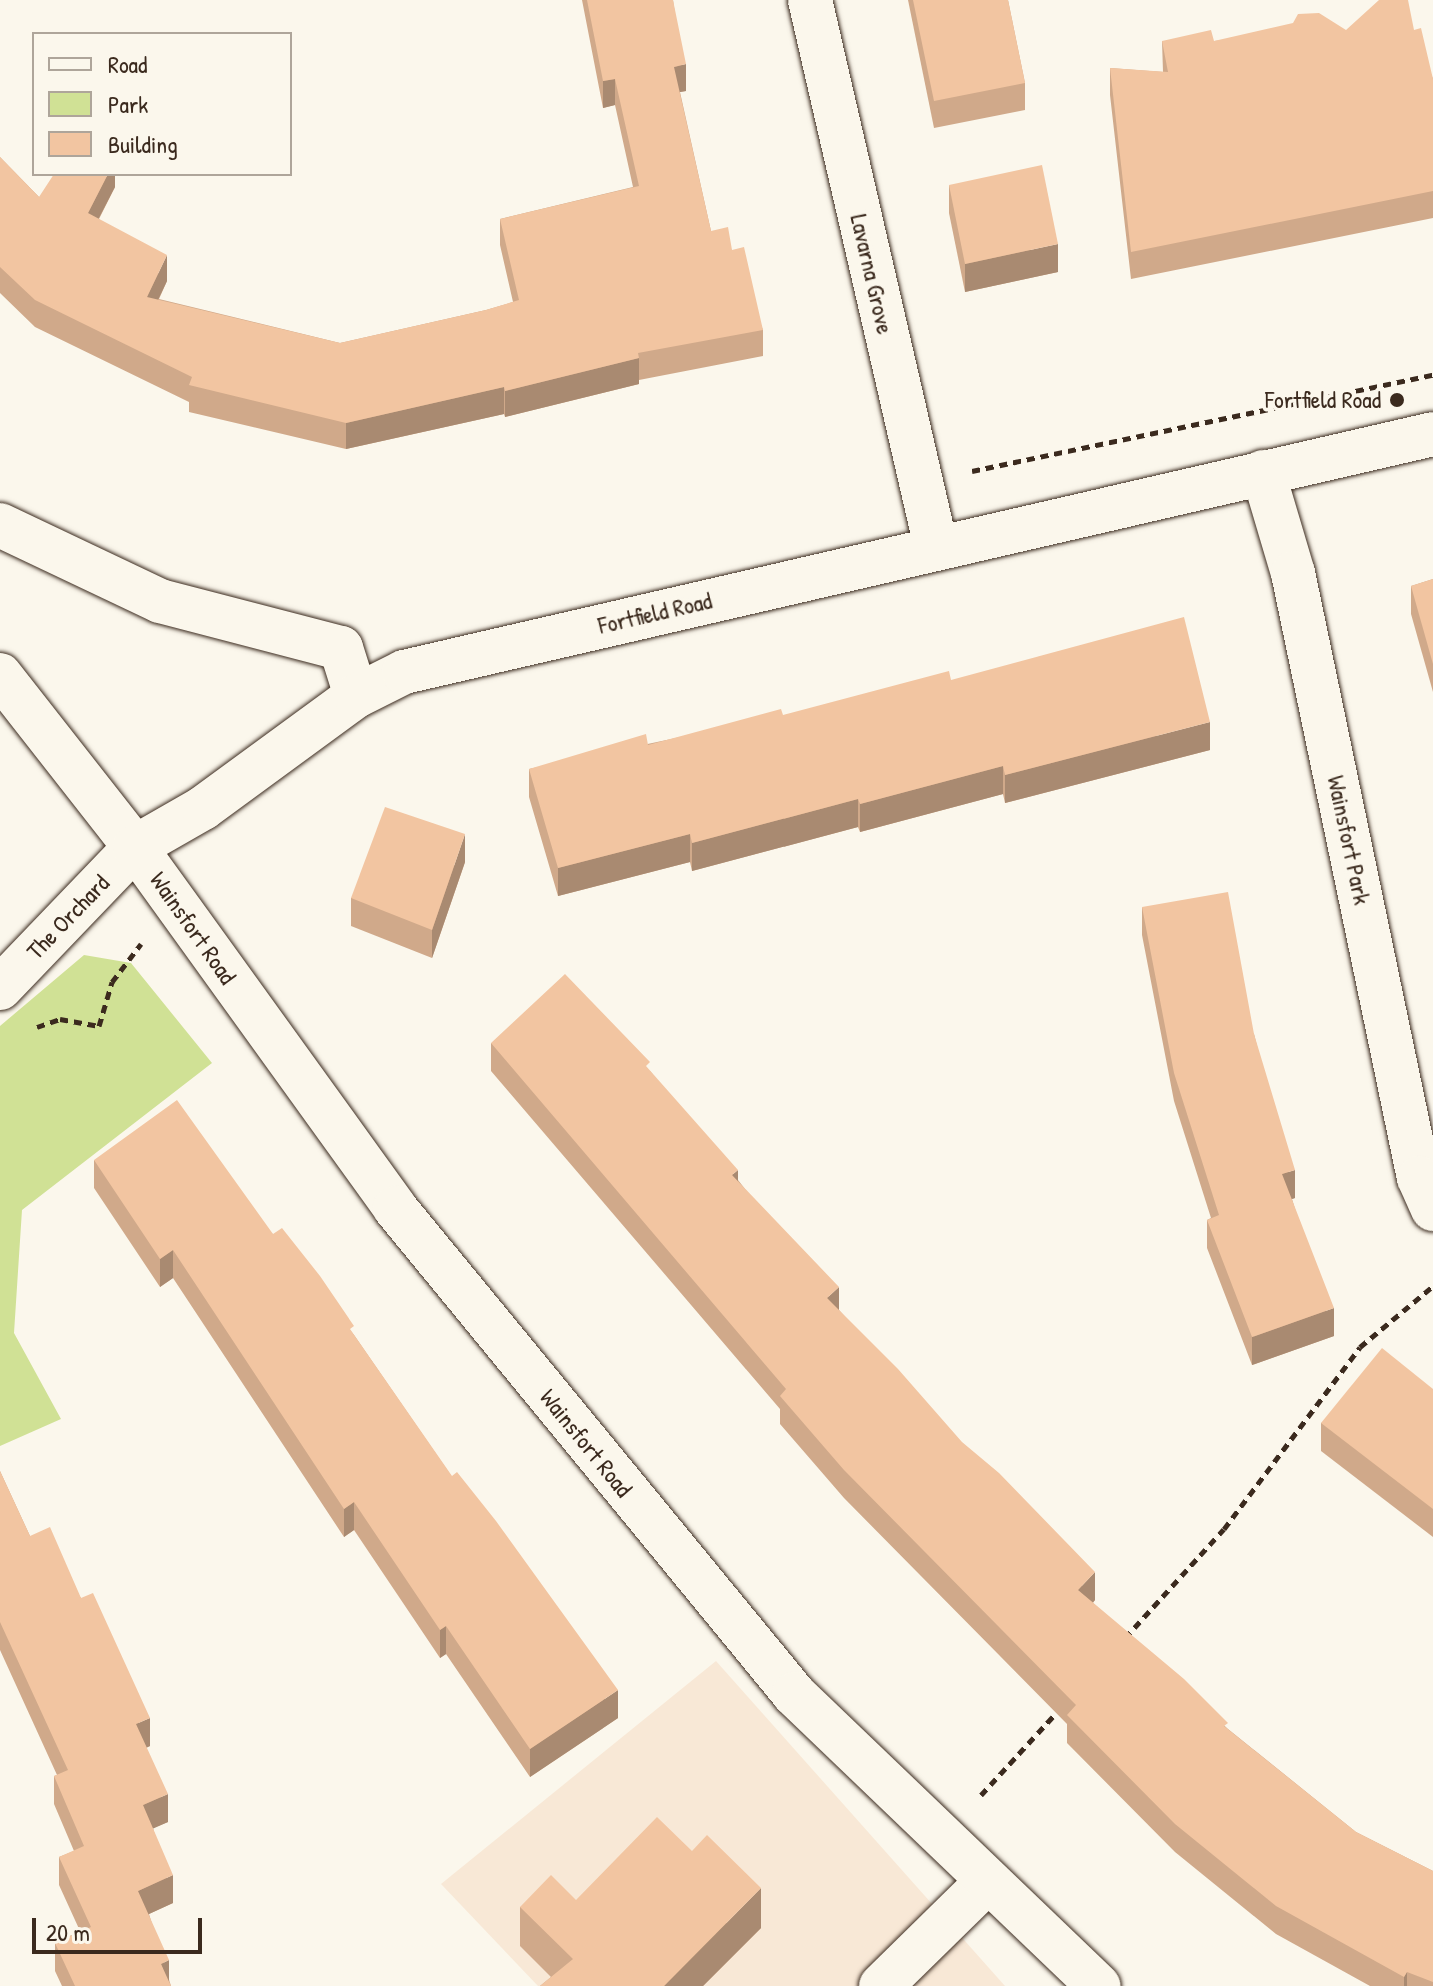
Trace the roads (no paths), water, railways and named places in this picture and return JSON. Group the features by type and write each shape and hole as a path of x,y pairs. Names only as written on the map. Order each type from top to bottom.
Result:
{"street":[{"name":"Lavarna Grove","path":"810,0 936,547"},
{"name":"Fortfield Road","path":"135,847 203,808 356,696 404,672 1433,434"},
{"name":"Wainsfort Park","path":"1263,472 1293,573 1428,1187"},
{"path":"0,525 160,601 282,630 341,648 356,696"},
{"path":"0,675 135,847"},
{"name":"The Orchard","path":"0,988 135,847"},
{"name":"Wainsfort Road","path":"135,847 395,1208 794,1694 1098,1986"},
{"path":"881,1986 988,1881"}],"place":[{"name":"Fortfield Road","path":"1397,400"}]}
